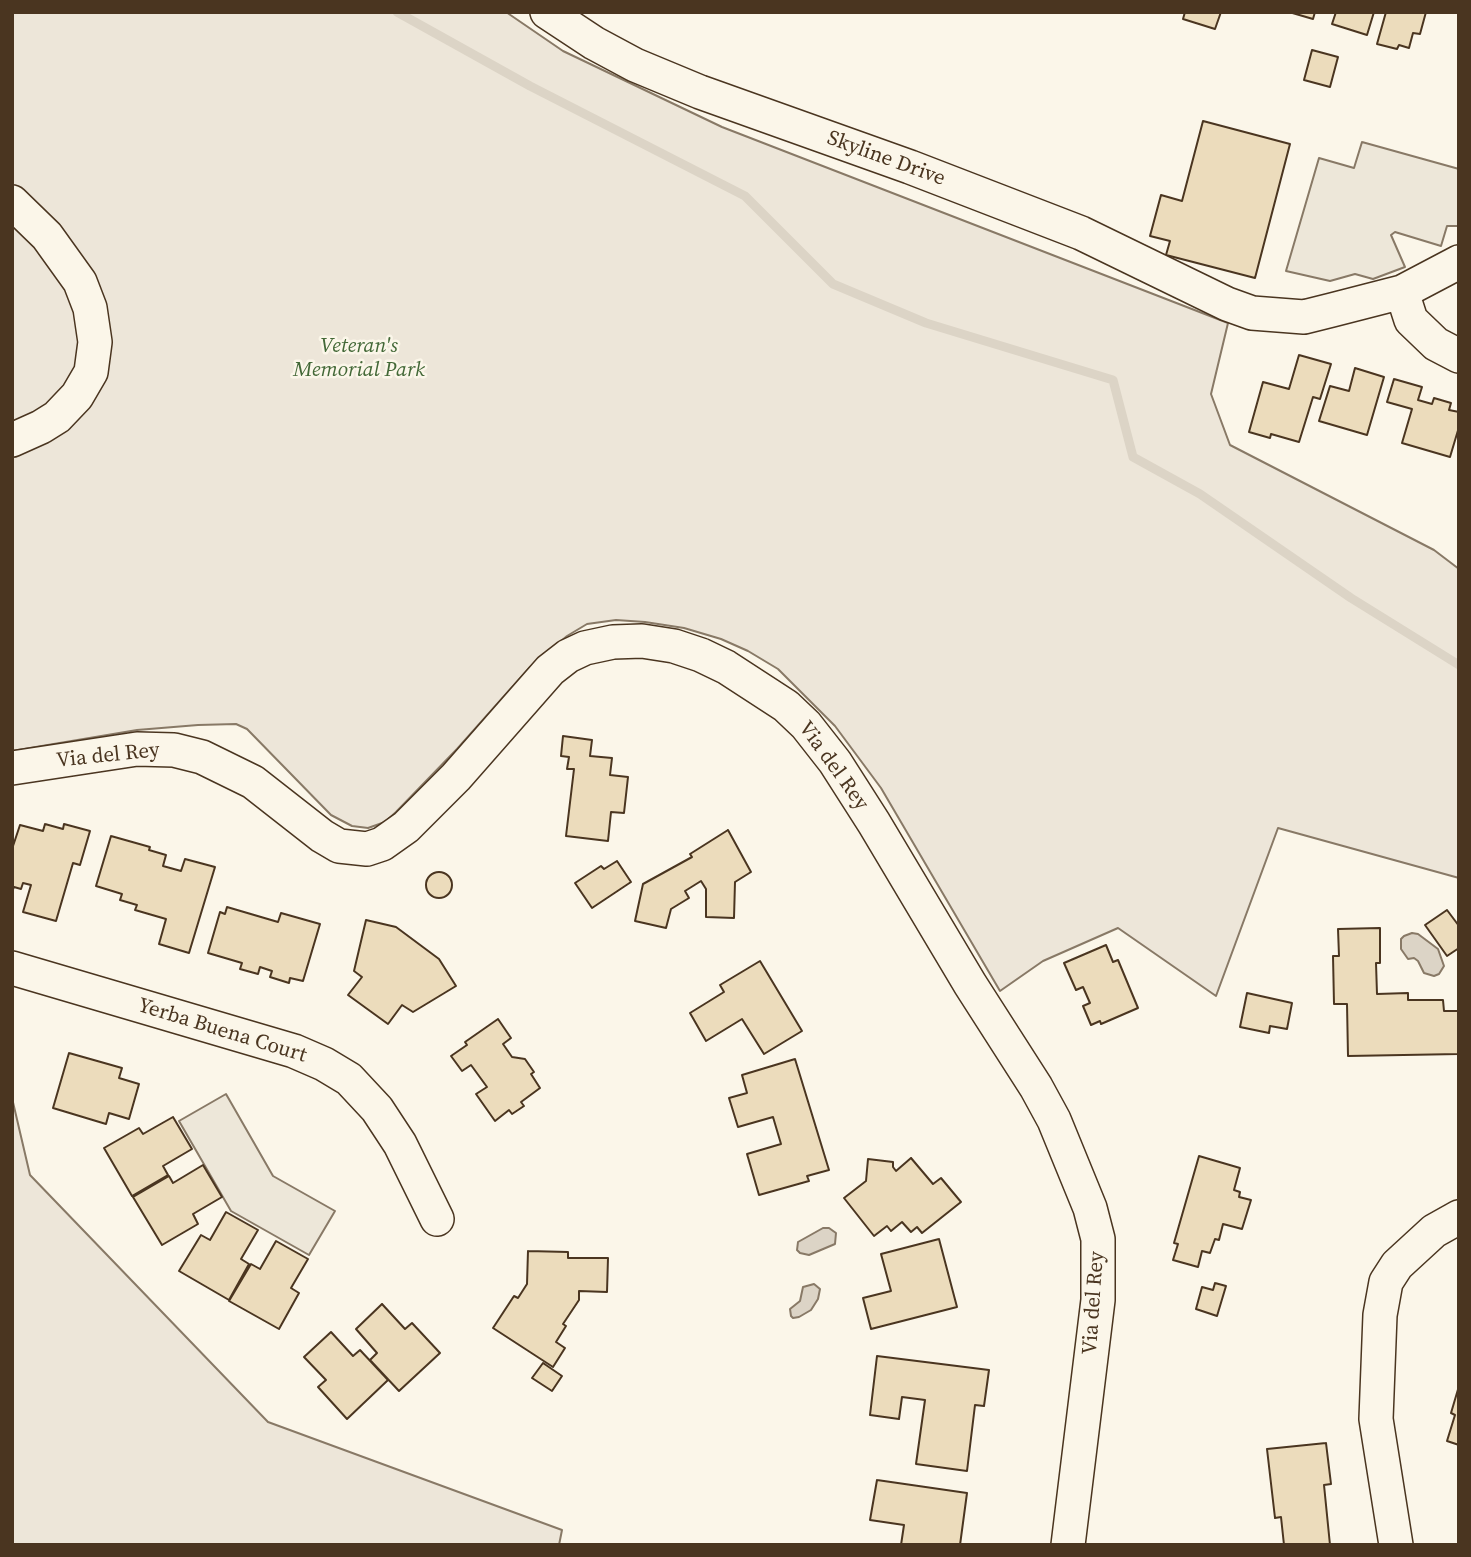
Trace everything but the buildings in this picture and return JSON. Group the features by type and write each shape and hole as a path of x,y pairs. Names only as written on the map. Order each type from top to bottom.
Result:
{"street":[{"name":"Skyline Drive","path":"547,12 594,43 635,65 700,92 910,167 1081,233 1227,304 1252,313 1304,317 1402,292 1459,262"},
{"path":"12,202 47,236 80,282 90,307 95,342 91,372 76,396 57,417 12,439"},
{"path":"1402,292 1411,320 1436,344 1459,356"},
{"name":"Via del Rey","path":"12,768 137,749 174,750 202,757 253,782 322,836 339,846 367,849 382,844 406,827 456,777 550,670 568,656 585,648 613,642 642,641 674,646 726,667 786,706 806,725 835,762 1036,1087 1054,1120 1090,1208 1098,1239 1098,1300 1068,1545"},
{"name":"Yerba Buena Court","path":"12,968 294,1051 349,1079 377,1109 400,1144 437,1219"},
{"path":"1396,1545 1376,1419 1380,1315 1386,1282 1397,1265 1434,1231 1459,1217"}],"green space":[{"name":"Veteran's Memorial Park","path":"12,12 506,12 563,51 722,127 1228,323 1211,394 1230,445 1434,550 1459,569 1459,878 1278,828 1216,996 1118,928 1043,961 1000,991 881,788 835,726 778,669 748,651 721,639 684,628 645,622 616,620 587,624 567,636 530,667 396,812 385,822 368,828 352,826 331,815 247,729 236,724 137,730 12,751"},
{"path":"12,1098 30,1175 268,1422 562,1530 559,1545 12,1545"}],"shaded area":[{"path":"1362,142 1459,169 1459,226 1447,226 1441,246 1395,232 1391,235 1405,267 1373,279 1355,274 1330,281 1286,271 1319,158 1354,168"},
{"path":"1412,933 1418,934 1438,949 1444,966 1439,974 1434,976 1424,973 1418,961 1414,958 1408,959 1401,949 1401,939"},
{"path":"226,1094 273,1176 335,1211 309,1255 231,1211 179,1121"},
{"path":"823,1228 829,1228 836,1233 835,1244 809,1255 797,1250 798,1242"},
{"path":"814,1284 820,1289 818,1299 811,1310 793,1318 790,1309 800,1301 803,1287"}],"waterway":[{"path":"397,12 530,86 745,196 833,284 926,323 1113,380 1133,457 1200,494 1351,598 1459,665"}]}
